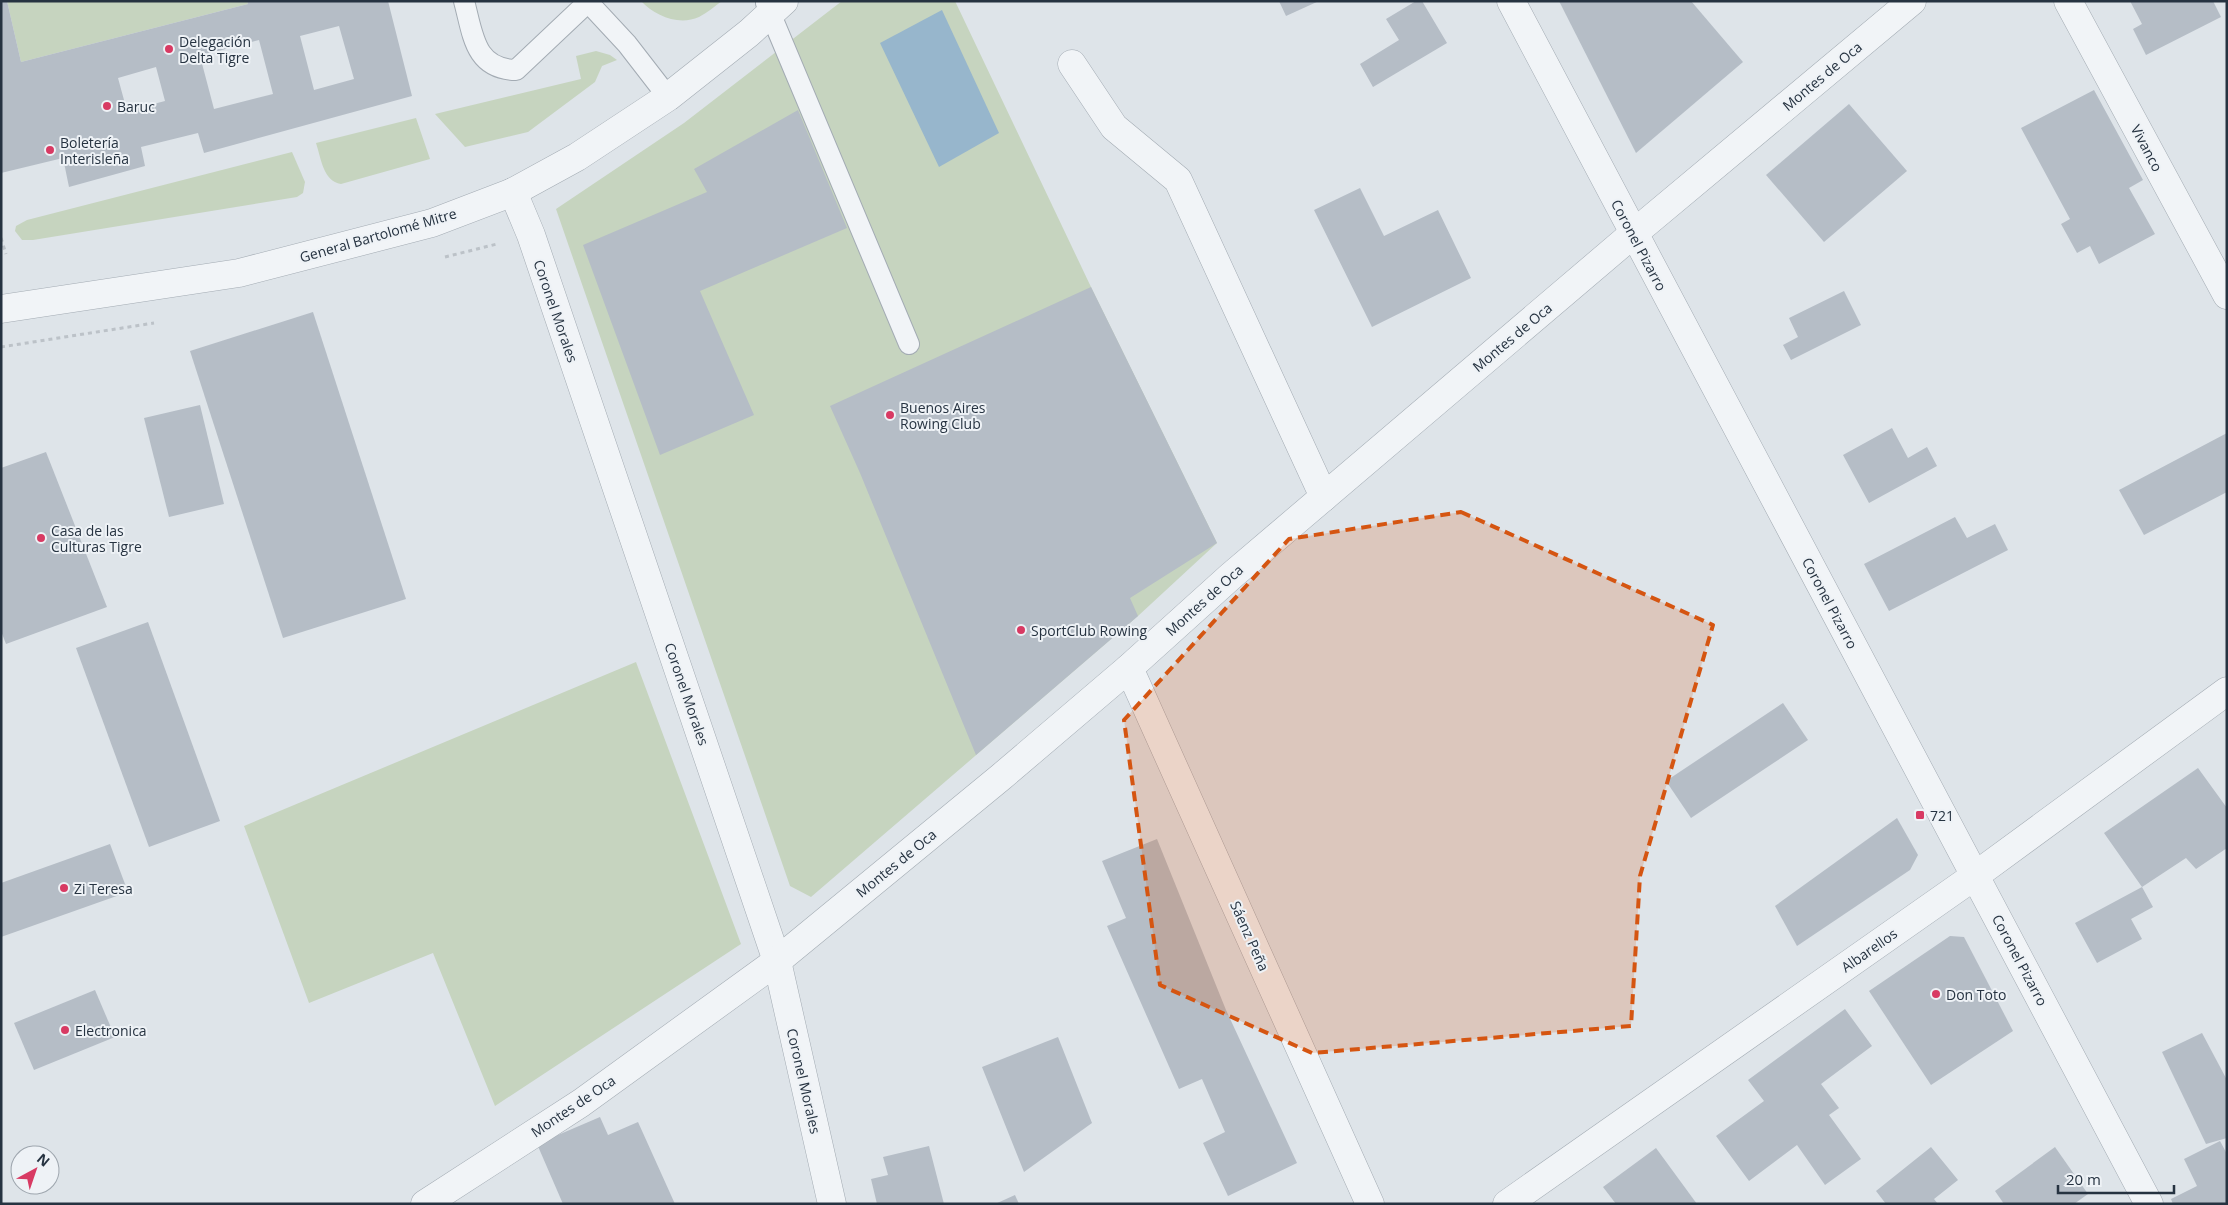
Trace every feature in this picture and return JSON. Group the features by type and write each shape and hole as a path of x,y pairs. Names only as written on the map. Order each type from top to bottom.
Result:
{"street":[{"name":"Coronel Pizarro","path":"1511,1 1632,234 1976,875 2149,1204"},
{"name":"Montes de Oca","path":"425,1204 580,1103 777,961 1129,668 1231,576 1632,234 1912,1"},
{"name":"Vivanco","path":"2068,1 2227,295"},
{"name":"General Bartolomé Mitre","path":"1,308 239,273 432,223 513,192 577,157 668,97 750,33 773,5"},
{"path":"1072,64 1114,127 1178,180 1324,497"},
{"name":"Coronel Morales","path":"513,192 534,244 777,961 832,1204"},
{"name":"Sáenz Peña","path":"1129,668 1370,1204"},
{"name":"Albarellos","path":"1507,1204 1976,875 2227,691"}],"lane":[{"path":"464,1 479,52 490,65 516,70 587,2 627,44 668,97"},
{"path":"773,5 910,344"}],"path":[{"path":"1,238 6,254"}],"highlighted area":[{"path":"1461,512 1713,625 1640,876 1631,1026 1312,1053 1160,985 1124,720 1289,539"}],"green space":[{"path":"7,1 247,1 248,4 21,62"},
{"path":"641,1 722,1 699,17 691,20 676,20 660,15"},
{"name":"Buenos Aires Rowing Club","path":"842,1 955,1 1091,287 1217,543 1138,616 811,897 790,886 556,209 684,123"},
{"path":"596,51 610,55 617,60 602,66 595,82 528,132 465,147 435,114 581,79 576,56"},
{"path":"416,118 430,159 341,184 335,182 326,174 316,143"},
{"path":"292,152 305,182 303,193 297,197 33,240 22,240 15,231 16,226 27,220"},
{"path":"636,662 741,944 495,1106 433,953 309,1003 244,826"}],"water":[{"path":"942,10 999,133 939,167 880,43"}],"building":[{"path":"1,1 7,1 21,62 248,4 247,1 388,1 412,96 204,153 198,133 141,147 145,166 69,187 63,158 1,173","holes":["339,26 354,79 314,90 300,36","259,40 273,94 214,109 200,56","156,67 165,101 127,111 118,78"]},
{"path":"1279,1 1319,1 1286,16"},
{"path":"1416,1 1422,1 1447,43 1373,87 1360,64 1399,40 1386,19"},
{"path":"1559,1 1691,1 1743,62 1636,153"},
{"path":"2130,1 2213,1 2221,17 2146,55 2133,29 2142,24"},
{"path":"2094,90 2143,180 2129,188 2155,234 2099,264 2090,246 2077,253 2061,224 2070,219 2021,128"},
{"path":"1849,104 1907,171 1824,242 1766,175"},
{"path":"798,110 847,228 700,291 754,415 660,455 583,245 707,192 694,169"},
{"path":"1360,188 1384,236 1438,210 1471,278 1372,327 1314,210"},
{"path":"1091,287 1217,543 1130,598 1138,616 976,755 860,473 830,406"},
{"path":"1844,291 1861,325 1791,360 1783,345 1798,337 1789,318"},
{"path":"313,312 406,599 283,638 190,351"},
{"path":"200,405 224,504 169,517 144,418"},
{"path":"1892,428 1908,458 1927,447 1937,466 1869,503 1843,455"},
{"path":"2227,433 2227,492 2144,535 2119,490"},
{"name":"Casa de las Culturas Tigre","path":"46,452 107,607 6,644 1,631 1,468"},
{"path":"1955,517 1967,538 1995,524 2008,550 1889,611 1864,564"},
{"path":"148,622 220,821 149,847 76,648"},
{"path":"1783,703 1808,740 1691,818 1666,781"},
{"path":"2198,768 2227,808 2227,848 2196,869 2186,858 2142,887 2104,833"},
{"path":"1897,818 1918,855 1910,870 1797,946 1775,906"},
{"path":"1157,839 1226,1010 1297,1163 1228,1196 1203,1143 1225,1132 1202,1079 1179,1089 1107,926 1126,918 1102,861"},
{"name":"Zi Teresa","path":"110,844 128,892 1,937 1,883"},
{"path":"2142,887 2153,907 2131,919 2142,939 2097,963 2075,923"},
{"path":"1950,936 1964,937 2013,1031 1931,1085 1869,991"},
{"name":"Electronica","path":"95,990 115,1037 34,1070 14,1023"},
{"path":"1845,1009 1872,1046 1821,1084 1839,1108 1829,1115 1861,1159 1825,1185 1797,1145 1749,1181 1716,1136 1764,1101 1748,1080"},
{"path":"2202,1033 2227,1080 2227,1138 2206,1144 2162,1052"},
{"path":"1058,1037 1092,1123 1024,1172 982,1067"},
{"path":"600,1117 608,1135 638,1122 675,1204 563,1204 537,1144"},
{"path":"2220,1141 2227,1154 2227,1204 2173,1204 2171,1199 2197,1186 2184,1159"},
{"path":"929,1146 944,1204 877,1204 871,1179 888,1175 883,1157"},
{"path":"1931,1147 1958,1180 1934,1199 1938,1204 1886,1204 1876,1191"},
{"path":"2055,1147 2088,1194 2074,1204 2004,1204 1995,1191"},
{"path":"1656,1148 1697,1204 1616,1204 1603,1187"},
{"path":"1015,1195 1019,1204 995,1204"}],"place":[{"name":"Delegación Delta Tigre","path":"169,49"},
{"name":"Baruc","path":"107,106"},
{"name":"Boletería Interisleña","path":"50,150"},
{"name":"Buenos Aires Rowing Club","path":"890,415"},
{"name":"Casa de las Culturas Tigre","path":"41,538"},
{"name":"SportClub Rowing","path":"1021,630"},
{"name":"721","path":"1920,815"},
{"name":"Zi Teresa","path":"64,888"},
{"name":"Don Toto","path":"1936,994"},
{"name":"Electronica","path":"65,1030"}]}
